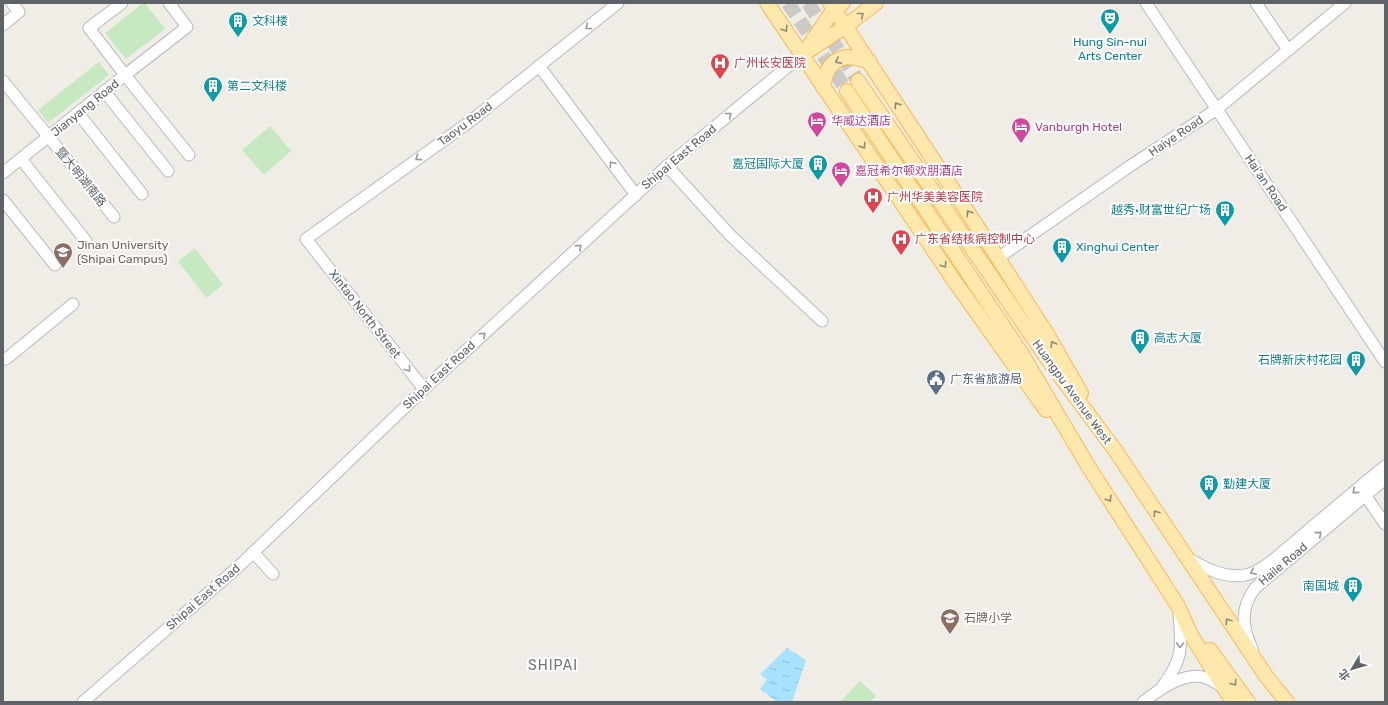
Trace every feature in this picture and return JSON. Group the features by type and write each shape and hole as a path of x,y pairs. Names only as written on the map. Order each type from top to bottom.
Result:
{"main road":[{"path":"767,3 984,324 1024,381 1088,466"},
{"path":"802,55 846,26 876,3"},
{"path":"802,55 836,5"},
{"path":"836,5 846,26 1043,328 1115,450"},
{"path":"823,87 827,71 839,60 847,57 869,61"},
{"name":"Huangpu Avenue West","path":"858,81 1038,345 1115,450 1185,557 1266,676 1287,702"},
{"name":"Huangpu Avenue West","path":"847,91 1019,351 1088,466 1178,606 1194,640 1233,702"},
{"path":"1178,606 1248,702"},
{"path":"1266,676 1280,702"}],"street":[{"path":"3,25 19,12 12,3"},
{"name":"Jianyang Road","path":"3,173 125,75 89,28 122,3"},
{"path":"168,3 187,26 125,75 189,155"},
{"name":"Taoyu Road","path":"306,239 468,123 618,3"},
{"name":"Hai'an Road","path":"1146,3 1385,362"},
{"path":"1256,3 1288,50"},
{"name":"Haiye Road","path":"998,258 1217,109 1345,3"},
{"name":"Shipai East Road","path":"83,702 253,552 424,389 667,166 802,55"},
{"path":"539,66 636,195"},
{"name":"暨大明湖南路","path":"3,81 114,217"},
{"path":"104,91 168,171"},
{"path":"78,113 142,194"},
{"path":"21,159 86,240"},
{"path":"667,166 730,236 822,321"},
{"path":"3,200 55,265"},
{"name":"Xintao North Street","path":"306,239 424,389"},
{"path":"6,359 73,304"},
{"name":"Haile Road","path":"1185,557 1207,569 1222,574 1238,576 1250,574 1277,556 1385,466"},
{"name":"Haile Road","path":"1266,676 1251,646 1244,625 1244,615 1249,596 1263,581 1385,479"},
{"path":"1365,495 1385,524"},
{"path":"253,552 273,574"},
{"path":"1143,702 1161,688 1169,678 1178,662 1181,647 1181,630 1178,606"},
{"path":"1161,688 1192,676 1209,679 1224,688"}],"green space":[{"path":"145,3 165,29 126,59 105,33"},
{"path":"99,62 109,75 48,123 38,110"},
{"path":"270,126 291,151 264,175 242,150"},
{"path":"195,248 223,285 206,298 178,261"},
{"path":"860,681 876,696 870,702 840,702"}],"water":[{"path":"787,648 806,660 792,702 777,702 760,689 767,679 760,674"}],"tunnel":[{"path":"788,3 847,91"},
{"path":"808,3 858,81"}],"place":[{"name":"Hung Sin-nui Arts Center","path":"1110,35"},
{"name":"文科楼","path":"238,38"},
{"name":"广州长安医院","path":"720,80"},
{"name":"第二文科楼","path":"213,103"},
{"name":"华威达酒店","path":"817,138"},
{"name":"Vanburgh Hotel","path":"1021,144"},
{"name":"嘉冠国际大厦","path":"818,181"},
{"name":"嘉冠希尔顿欢朋酒店","path":"841,188"},
{"name":"广州华美美容医院","path":"873,214"},
{"name":"越秀·财富世纪广场","path":"1225,227"},
{"name":"广东省结核病控制中心","path":"901,256"},
{"name":"Xinghui Center","path":"1062,264"},
{"name":"Jinan University (Shipai Campus)","path":"63,269"},
{"name":"高志大厦","path":"1140,355"},
{"name":"石牌新庆村花园","path":"1356,377"},
{"name":"广东省旅游局","path":"936,396"},
{"name":"勤建大厦","path":"1209,501"},
{"name":"南国城","path":"1353,603"},
{"name":"石牌小学","path":"950,635"}],"district":[{"name":"SHIPAI","path":"553,665"}]}
